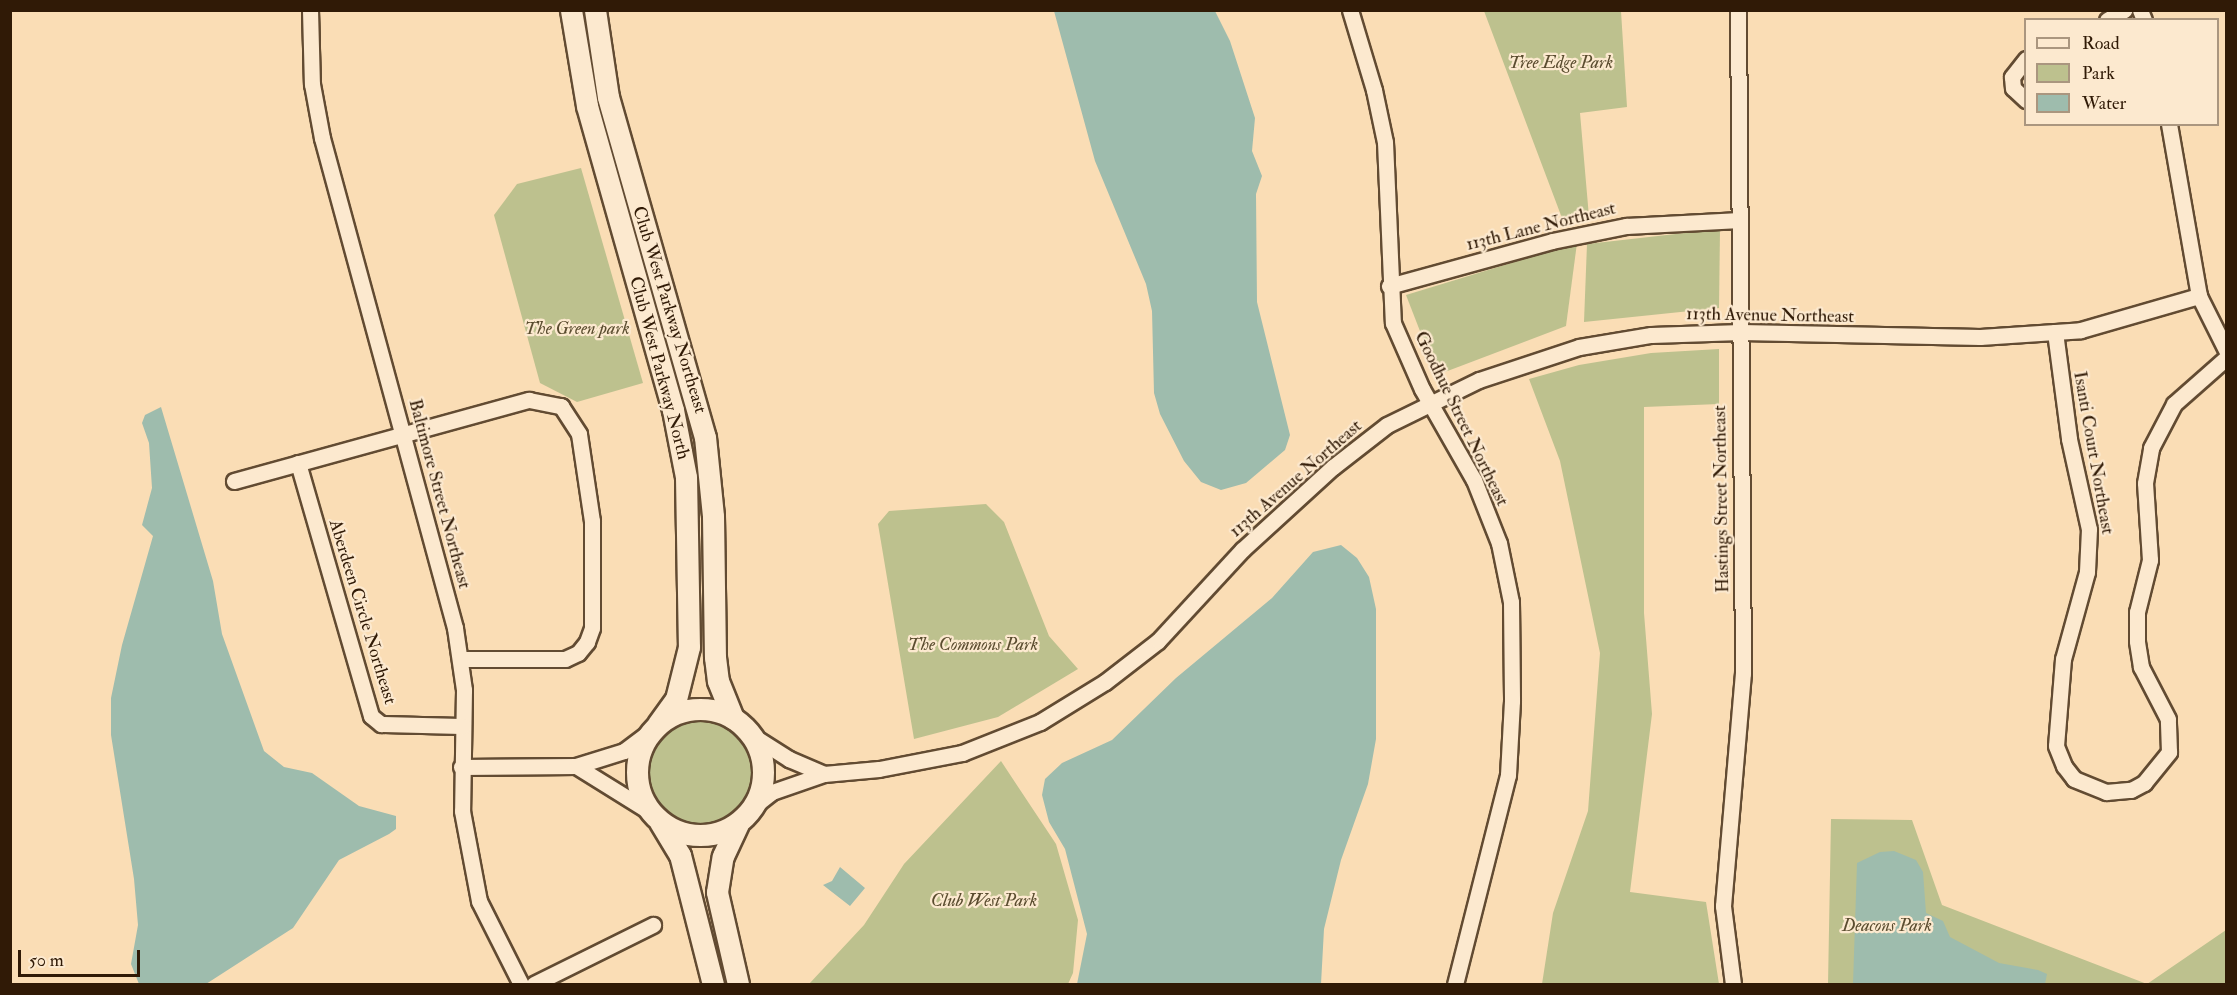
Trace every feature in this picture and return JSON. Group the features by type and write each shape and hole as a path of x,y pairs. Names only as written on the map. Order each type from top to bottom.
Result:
{"street":[{"name":"Baltimore Street Northeast","path":"310,10 312,84 318,118 403,434 460,659 463,726 462,811 479,901 520,984"},
{"name":"Club West Parkway North","path":"571,10 587,106 673,410 686,477 690,648 676,699 655,727"},
{"name":"Club West Parkway Northeast","path":"595,10 608,97 705,437 713,516 715,657 718,681 733,718"},
{"name":"Goodhue Street Northeast","path":"1350,10 1374,90 1385,142 1389,286 1393,323 1429,402 1474,480 1499,543 1511,602 1512,701 1508,775 1455,984"},
{"name":"Hastings Street Northeast","path":"1732,984 1723,906 1743,673 1738,10"},
{"path":"2110,18 2124,10"},
{"path":"2024,60 2012,77 2013,88 2024,99"},
{"path":"2169,126 2199,296 2226,350"},
{"name":"113th Lane Northeast","path":"1389,286 1552,241 1626,226 1740,220"},
{"name":"113th Avenue Northeast","path":"754,806 772,792 824,774 879,769 962,753 1040,722 1105,682 1158,641 1242,550 1333,467 1387,426 1429,402 1479,380 1579,347 1651,335 1741,332 1899,337 2055,333 2081,330 2199,296"},
{"name":"Isanti Court Northeast","path":"2055,333 2069,439 2089,529 2087,572 2063,659 2056,746 2064,766 2074,779 2106,792 2131,790 2144,783 2169,752 2168,719 2141,667 2137,641 2137,612 2151,552 2145,483 2151,448 2174,404 2226,358"},
{"path":"234,481 529,400 561,406 579,434 593,537 592,628 587,642 578,653 565,659 460,659"},
{"name":"Aberdeen Circle Northeast","path":"298,463 371,716 381,724 463,726"},
{"path":"461,767 576,766 624,751 655,727 687,710 719,711 733,718 753,736 764,771 754,806 738,824 723,856 717,892 738,984"},
{"path":"655,727 640,749 636,771 639,793 680,855 713,984"},
{"name":"113th Avenue Northeast","path":"753,736 789,759 824,774"},
{"path":"576,766 655,817 690,835 707,836 738,824"},
{"path":"534,984 653,925"}],"green space":[{"name":"Tree Edge Park","path":"1484,11 1621,11 1627,107 1580,113 1589,217 1565,226"},
{"name":"The Green park","path":"581,168 643,383 577,402 540,383 494,215 517,184"},
{"path":"1720,229 1719,308 1584,322 1587,244"},
{"path":"1577,243 1566,326 1437,375 1406,295"},
{"path":"1719,349 1719,404 1644,407 1644,613 1652,714 1630,892 1706,902 1719,984 1542,984 1553,913 1588,811 1600,653 1560,461 1529,379 1579,365 1651,353"},
{"name":"The Commons Park","path":"986,504 1004,522 1049,636 1078,669 998,717 914,739 878,524 889,511"},
{"path":"698,717 719,721 736,733 748,750 752,771 748,792 736,809 719,821 698,825 677,821 660,809 648,792 644,771 648,750 660,733 677,721"},
{"name":"Club West Park","path":"1001,761 1056,844 1078,920 1073,973 1068,984 809,984 864,925 904,864"},
{"name":"Deacons Park","path":"1831,819 1912,820 1942,905 2147,984 1828,984"},
{"path":"2226,930 2226,984 2147,984"}],"water":[{"path":"1054,11 1215,11 1230,41 1255,118 1252,151 1262,176 1256,194 1257,302 1290,435 1285,450 1246,483 1221,490 1201,482 1184,461 1160,414 1154,393 1152,311 1146,284 1095,161"},
{"path":"161,407 213,581 222,634 264,751 284,767 312,773 359,806 396,816 396,829 339,860 293,928 206,984 139,984 131,964 138,925 134,879 111,735 111,698 122,645 153,536 142,525 152,488 149,443 142,423 145,415"},
{"path":"1341,545 1357,558 1369,577 1376,609 1376,739 1368,784 1341,860 1324,929 1321,984 1077,984 1087,934 1065,849 1049,822 1042,795 1045,779 1062,763 1112,740 1176,678 1272,598 1313,552"},
{"path":"1894,851 1916,860 1923,872 1926,913 1943,921 1950,937 1999,963 2038,970 2047,974 2045,984 1853,984 1857,863 1880,852"},
{"path":"840,867 865,888 850,906 823,885 832,881"}]}
